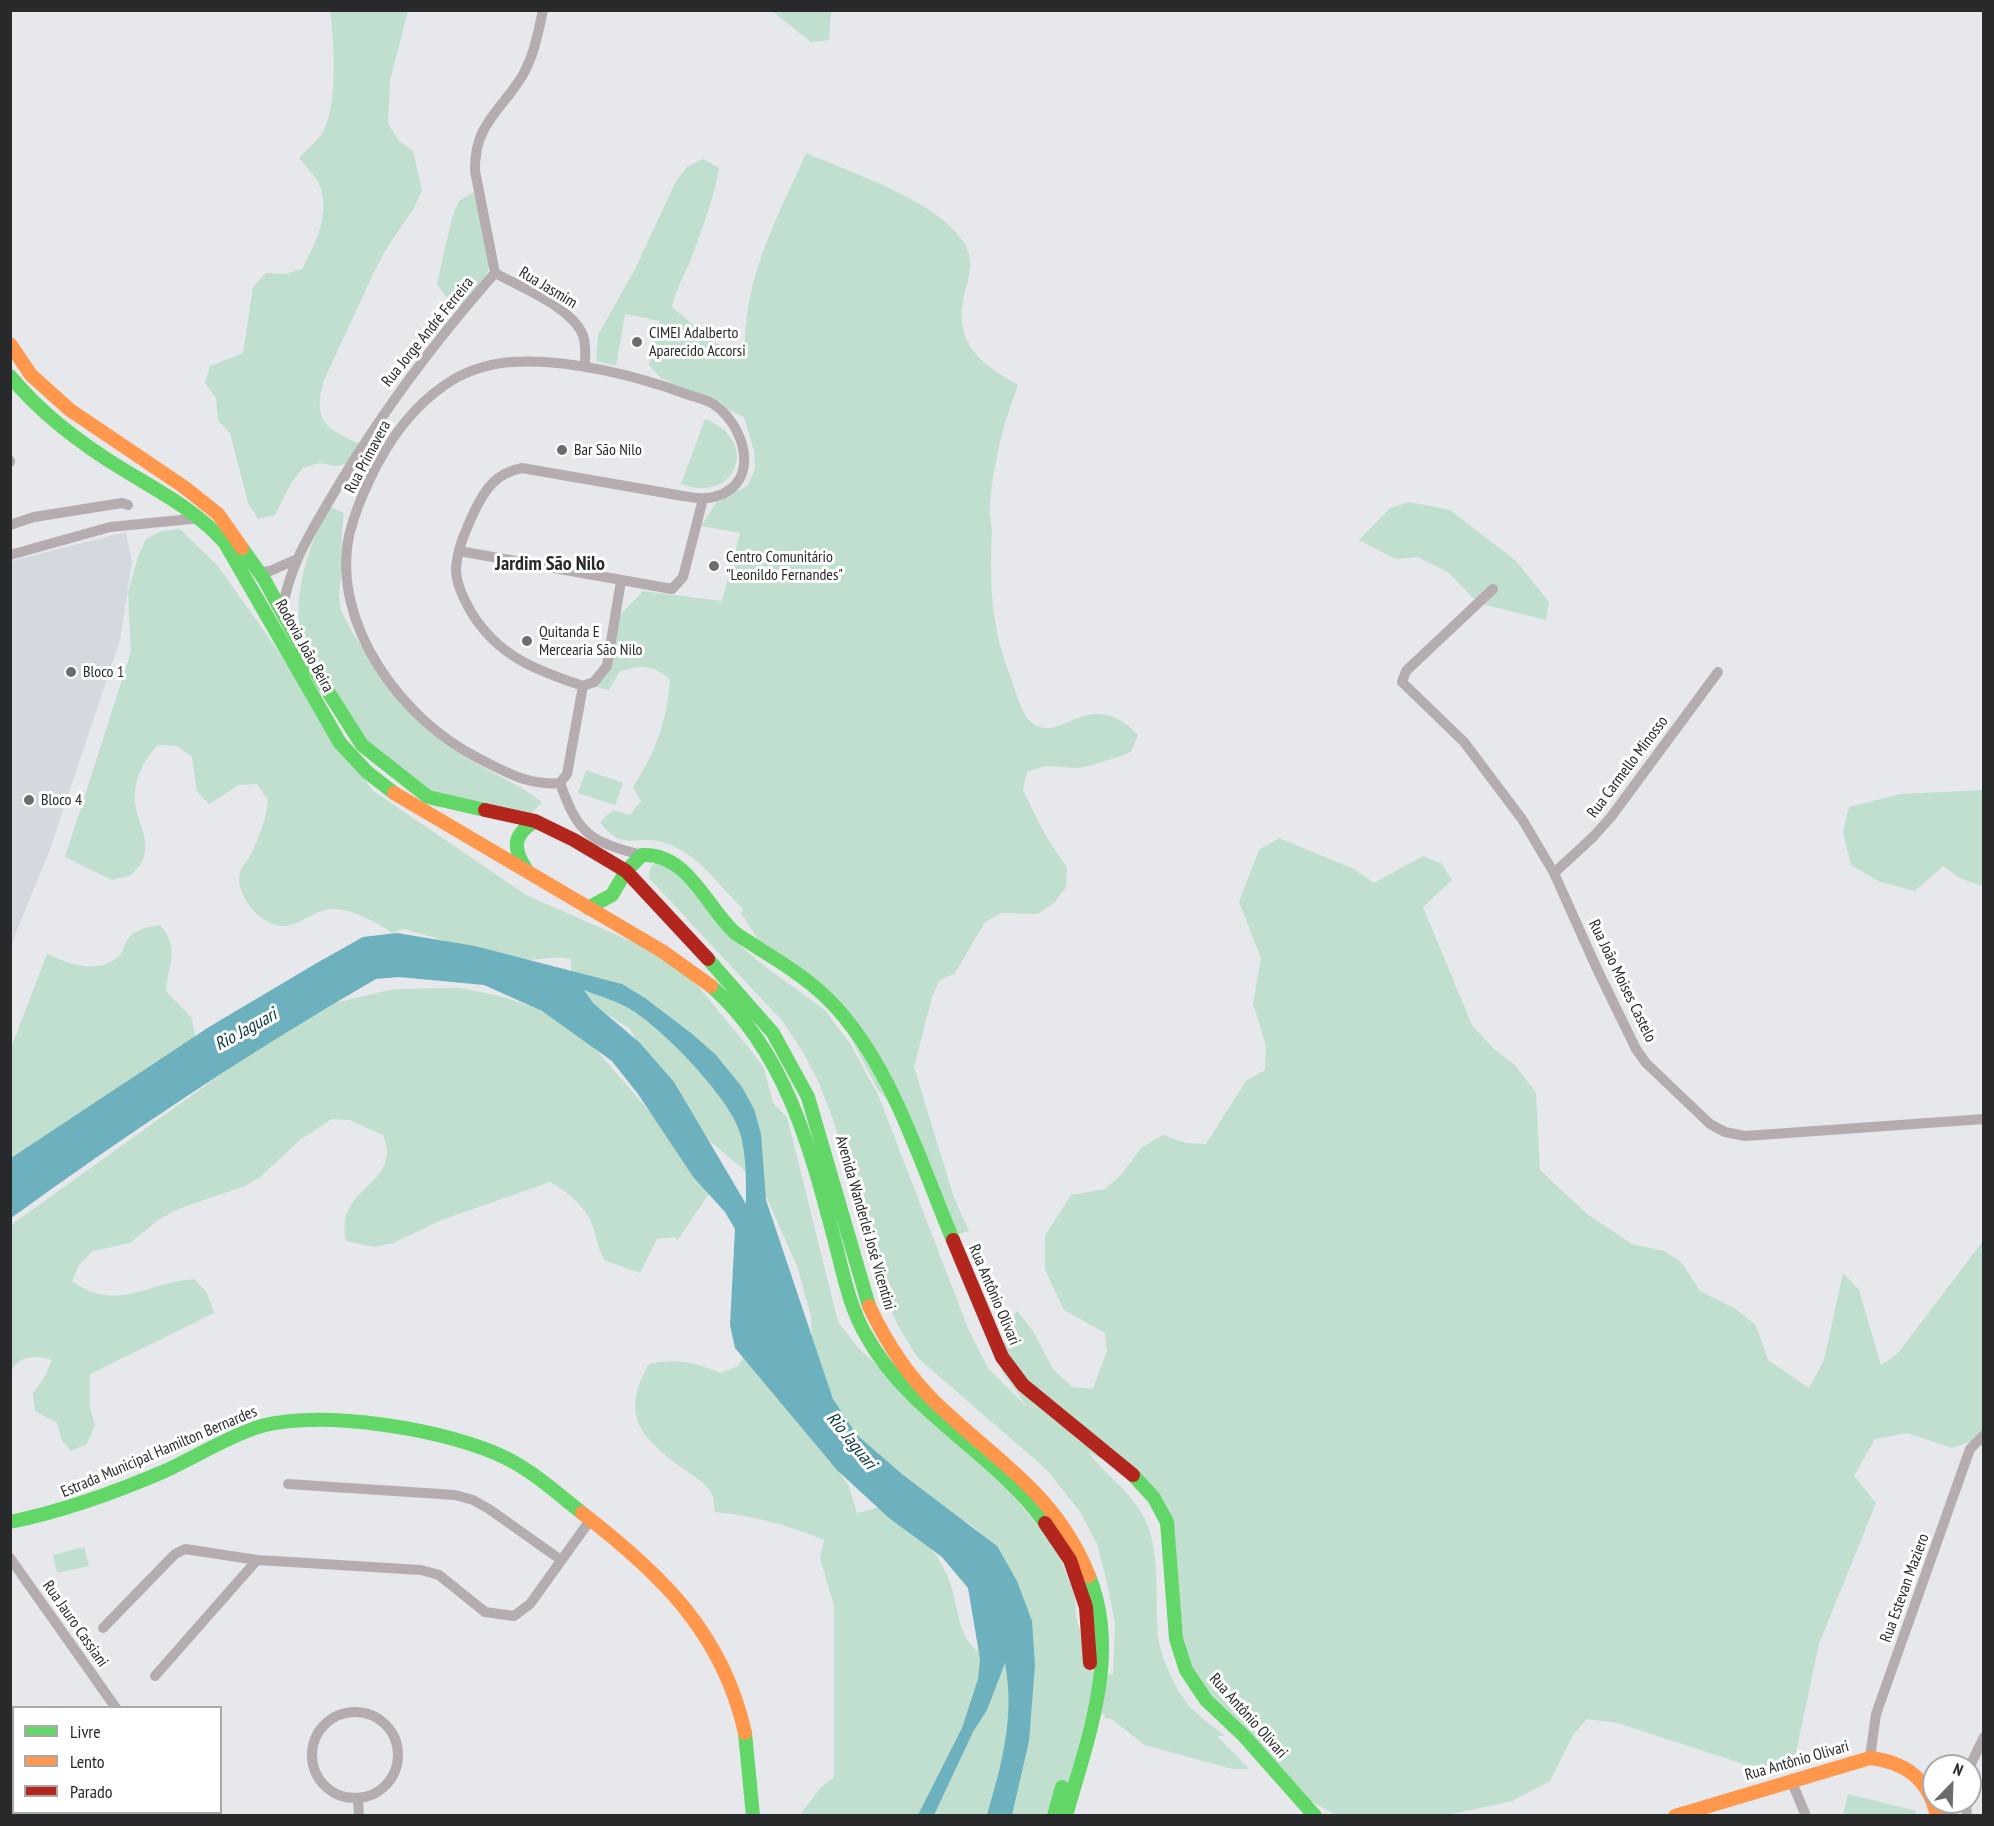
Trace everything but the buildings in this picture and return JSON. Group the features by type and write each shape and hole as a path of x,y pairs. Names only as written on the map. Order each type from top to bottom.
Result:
{"main road":[{"name":"Rodovia João Beira","path":"10,344 31,375 70,410 184,487 218,514 260,573 308,660 362,745 395,774 428,797 535,821 574,840"},
{"name":"Rodovia João Beira","path":"10,376 47,416 88,446 202,518 225,543 322,713 340,743 359,767 410,804 588,908"},
{"path":"526,870 515,853 514,844 517,834 535,821"},
{"name":"Avenida Wanderlei José Vicentini","path":"574,840 626,871 748,1002 773,1033 808,1097 820,1131 869,1306 884,1337 911,1376 949,1414 1033,1486 1072,1533 1086,1563 1096,1597 1102,1634 1101,1676 1066,1815"},
{"name":"Rua Antônio Olivari","path":"642,855 656,854 675,862 733,931 792,970 827,998 858,1032 886,1080 1002,1357 1023,1385 1127,1468 1154,1498 1167,1522 1176,1639 1186,1670 1206,1700 1244,1736 1315,1815"},
{"path":"588,908 606,902 616,893 626,871 642,855"},
{"name":"Avenida Wanderlei José Vicentini","path":"588,908 688,968 719,994 750,1029 778,1068 802,1122 852,1305 867,1339 913,1398 1029,1500 1052,1528 1073,1566 1087,1606 1091,1645 1089,1678 1054,1815"},
{"name":"Estrada Municipal Hamilton Bernardes","path":"10,1522 37,1518 93,1501 255,1428 280,1421 322,1419 412,1432 478,1446 517,1464 591,1519 648,1569 687,1611 719,1656 737,1700 747,1740 753,1815"},
{"name":"Rua Antônio Olivari","path":"1675,1815 1870,1758 1883,1758 1904,1765 1922,1780"}],"street":[{"name":"Rua Jorge André Ferreira","path":"282,611 286,587 295,560 366,437 417,367 495,273 476,171 476,147 483,128 527,68 543,10"},
{"name":"Rua Jasmim","path":"495,273 564,312 576,323 584,338 585,367"},
{"name":"Rua Primavera","path":"560,783 541,785 522,781 461,750 413,712 394,690 366,640 352,608 347,572 349,538 370,479 407,417 457,377 486,366 513,362 585,367 630,375 714,404 724,412 739,433 745,447 745,466 737,482 728,491 703,499"},
{"path":"459,551 621,581 665,590 672,589 683,577 703,499 537,470 522,468 505,471 484,494 459,551 457,580 464,600 488,635 514,658 583,686 594,682 607,666 621,581"},
{"path":"342,480 370,479"},
{"path":"10,525 34,518 122,503 128,505"},
{"path":"10,555 110,528 202,518"},
{"path":"260,573 295,560"},
{"name":"Rua João Moises Castelo","path":"1493,589 1403,676 1405,687 1459,736 1508,799 1554,873 1636,1049 1656,1076 1710,1124 1725,1132 1745,1136 1983,1119"},
{"name":"Rua Carmello Minosso","path":"1554,873 1611,817 1718,672"},
{"path":"583,686 567,774 560,783 579,826 594,838 615,848 642,855"},
{"name":"Rua Estevan Maziero","path":"1870,1758 1876,1714 1970,1449 1983,1435"},
{"path":"288,1484 455,1495 473,1500 561,1560"},
{"path":"103,1628 175,1554 185,1549 257,1560 421,1570 439,1575 485,1612 514,1616 530,1604 591,1519"},
{"name":"Rua Jauro Cassiani","path":"10,1558 115,1706"},
{"path":"155,1676 257,1560"},
{"path":"360,1712 373,1715 384,1722 397,1744 399,1757 391,1781 376,1793 358,1799 344,1797 330,1791 320,1781 313,1768 311,1754 314,1740 321,1727 332,1718 346,1713 360,1712"},
{"path":"1975,1754 1983,1737"},
{"path":"1791,1780 1806,1815"},
{"path":"358,1799 358,1815"}],"shaded area":[{"path":"126,532 132,562 120,640 50,849 11,945 11,561"}],"green space":[{"path":"330,11 408,11 390,80 388,123 398,140 413,151 422,190 414,208 388,246 374,272 324,380 321,414 331,428 362,445 355,461 338,466 319,463 303,468 291,483 275,515 258,519 248,503 230,433 218,421 216,398 205,383 210,366 243,353 253,287 266,273 285,274 302,269 319,231 323,210 321,189 315,177 299,158 322,134 331,104 334,72"},
{"path":"772,11 831,11 829,40 811,42"},
{"path":"806,153 869,179 915,202 952,228 964,243 970,263 962,312 966,339 973,350 992,369 1018,385 1001,439 992,486 990,513 993,608 1000,645 1017,697 1027,718 1042,728 1053,727 1090,715 1105,715 1121,721 1138,735 1131,752 1112,759 1077,768 1057,766 1027,772 1023,790 1044,833 1067,868 1066,887 1055,902 1038,914 1001,913 985,922 955,973 939,981 932,997 914,1067 954,1198 969,1231 952,1236 890,1104 877,1088 843,1022 760,943 741,913 743,909 699,863 666,843 623,840 608,832 600,822 613,810 630,815 641,801 633,787 659,736 670,679 652,668 641,667 620,671 609,690 592,686 609,671 619,616 643,591 722,601 740,533 701,526 716,503 748,485 755,469 754,451 744,417 661,378 649,365 660,321 625,314 616,366 596,361 598,335 635,269 676,181 687,167 703,159 719,168 717,179 701,233 672,307 713,342 729,349 745,342 751,292 758,268 775,222"},
{"path":"474,192 490,261 486,278 462,309 448,299 437,284 452,218 459,201"},
{"path":"705,419 722,429 733,441 737,454 735,467 728,478 716,486 700,488 681,484"},
{"path":"1409,502 1450,510 1516,561 1549,602 1546,620 1478,603 1449,573 1418,557 1395,559 1359,540 1390,508"},
{"path":"328,506 344,513 339,599 341,609 357,639 386,680 418,718 444,743 542,802 530,815 426,792 365,742 301,634 299,601 304,569"},
{"path":"180,529 218,566 331,726 372,790 526,895 678,962 753,1053 764,1068 773,1103 787,1117 838,1322 860,1350 970,1445 1056,1547 1075,1597 1076,1617 1093,1673 1113,1674 1115,1623 1097,1544 1081,1513 1047,1470 918,1358 897,1324 883,1291 835,1125 819,1083 804,1054 784,1023 649,878 651,868 658,862 665,859 724,931 759,962 825,1010 851,1045 879,1097 969,1331 988,1368 1027,1407 1001,1370 1006,1326 1017,1311 1033,1331 1053,1369 1072,1387 1093,1389 1107,1351 1105,1333 1064,1310 1045,1270 1045,1236 1071,1195 1105,1189 1122,1174 1141,1148 1163,1135 1186,1143 1206,1144 1246,1081 1265,1070 1266,1046 1253,1004 1261,958 1239,902 1259,850 1279,838 1354,869 1374,883 1423,856 1442,864 1452,880 1423,907 1472,1025 1494,1049 1514,1064 1536,1093 1540,1170 1587,1214 1632,1244 1664,1251 1682,1263 1700,1291 1734,1308 1756,1325 1768,1360 1809,1388 1824,1360 1843,1273 1859,1290 1881,1365 1898,1353 1983,1241 1983,1437 1952,1448 1907,1433 1875,1439 1854,1476 1876,1503 1819,1644 1796,1752 1785,1767 1746,1765 1618,1723 1587,1719 1573,1735 1550,1781 1512,1801 1443,1816 1336,1815 1309,1800 1209,1700 1178,1652 1164,1533 1141,1486 1108,1462 1088,1452 1129,1496 1148,1526 1156,1566 1158,1636 1161,1652 1171,1677 1188,1704 1225,1736 1217,1736 1249,1769 1232,1769 1145,1745 1111,1719 1104,1718 1105,1715 1088,1708 1061,1815 800,1815 820,1788 834,1777 834,1606 820,1558 824,1540 771,1522 715,1512 712,1494 706,1486 657,1447 646,1436 639,1424 636,1398 640,1382 649,1364 668,1361 685,1362 720,1373 738,1366 748,1350 839,1471 849,1487 857,1513 888,1505 919,1533 943,1567 966,1638 974,1648 987,1657 1006,1664 993,1544 970,1524 924,1501 848,1428 823,1378 812,1336 811,1316 797,1266 760,1183 688,1123 629,1028 595,1006 571,978 571,959 516,959 474,950 404,929 392,933 364,917 348,911 333,909 321,911 291,925 276,925 267,922 246,900 239,881 240,872 262,829 268,800 257,784 239,785 209,804 197,792 192,757 177,746 158,745 147,758 139,774 135,800 144,834 145,853 143,860 131,875 112,880 65,857 131,652 128,592 138,557 146,539 162,531"},
{"path":"586,770 623,783 615,805 578,793"},
{"path":"1983,790 1983,886 1960,878 1943,866 1915,891 1880,882 1851,865 1843,832 1849,807 1901,794"},
{"path":"160,925 172,949 166,991 192,1018 195,1037 11,1170 11,1048 47,954 83,966 101,966 120,955 127,940 134,933"},
{"path":"459,988 491,994 524,1004 554,1017 583,1035 711,1182 716,1190 708,1195 677,1241 675,1237 657,1239 640,1273 604,1260 591,1222 583,1209 568,1194 550,1182 442,1220 393,1243 374,1247 346,1241 345,1222 350,1208 377,1176 384,1165 387,1152 383,1135 349,1120 332,1119 300,1140 260,1177 245,1186 178,1209 158,1220 130,1243 93,1251 79,1265 72,1281 88,1290 104,1295 134,1293 195,1279 207,1293 214,1313 90,1374 90,1408 95,1425 87,1444 71,1451 62,1441 57,1423 35,1411 33,1393 44,1378 52,1360 29,1357 20,1361 11,1370 11,1225 304,1015 326,1005 394,989"},
{"path":"84,1547 89,1566 57,1573 53,1555"},
{"path":"1848,1794 1916,1811 1915,1815 1843,1815"}],"water":[{"name":"Rio Jaguari","path":"397,933 475,946 622,984 645,998 691,1033 715,1054 742,1087 754,1109 761,1134 766,1200 833,1399 857,1435 903,1475 997,1546 1017,1581 1032,1621 1035,1665 1029,1741 1012,1815 987,1815 998,1777 1008,1721 1009,1702 1005,1663 987,1710 973,1732 934,1815 918,1815 962,1728 978,1679 980,1659 968,1588 942,1557 889,1518 837,1470 735,1348 730,1325 735,1229 725,1212 694,1178 638,1094 612,1061 542,1011 484,985 399,977 376,979 282,1035 190,1094 11,1218 11,1158 209,1027 363,937","holes":["584,990 625,1006 643,1018 674,1045 718,1094 740,1132 745,1163 746,1204 674,1082 640,1043 593,1003"]}],"traffic: fast":[{"path":"10,376 35,403 77,439 190,512 225,543 340,743 367,772 394,793"},
{"path":"242,548 264,579 308,660 362,745 428,797 485,810"},
{"path":"526,869 518,854 517,842 522,831 535,821"},
{"path":"626,871 642,855 657,856 670,862 693,881 735,933 795,972 828,999 850,1024 886,1082 915,1145 953,1240"},
{"path":"588,908 612,895 626,871"},
{"path":"708,959 773,1033 808,1097 869,1306"},
{"path":"711,986 737,1012 758,1040 791,1102 815,1169 851,1301 867,1337 885,1364 906,1389 1003,1475 1045,1523"},
{"path":"10,1522 69,1507 127,1487 165,1471 243,1432 281,1422 312,1420 347,1421 420,1431 484,1448 528,1471 582,1513"},
{"path":"1133,1475 1154,1498 1167,1522 1176,1639 1186,1670 1206,1700 1244,1736 1315,1816"},
{"path":"1066,1816 1091,1727 1101,1666 1102,1636 1098,1606 1089,1576"},
{"path":"745,1733 753,1816"},
{"path":"1054,1816 1062,1787"}],"traffic: slow":[{"path":"10,344 31,375 70,410 184,487 218,514 242,548"},
{"path":"394,793 662,951 711,986"},
{"path":"869,1306 898,1357 925,1392 1023,1481 1060,1522 1089,1576"},
{"path":"582,1513 637,1559 684,1608 704,1635 721,1665 735,1697 745,1733"},
{"path":"1675,1816 1870,1758 1895,1764 1914,1775 1928,1792 1937,1816"}],"traffic: jam":[{"path":"485,810 535,821 574,840 626,871 708,959"},
{"path":"953,1240 1002,1357 1023,1385 1133,1475"},
{"path":"1045,1523 1070,1560 1086,1607 1090,1663"}],"place":[{"name":"CIMEI Adalberto Aparecido Accorsi","path":"637,342"},
{"name":"Bar São Nilo","path":"562,450"},
{"name":"Centro Comunitário \"Leonildo Fernandes\"","path":"714,566"},
{"name":"Quitanda E Mercearia São Nilo","path":"527,641"},
{"name":"Bloco 1","path":"71,672"},
{"name":"Bloco 4","path":"29,800"}],"district":[{"name":"Jardim São Nilo","path":"550,564"}]}
